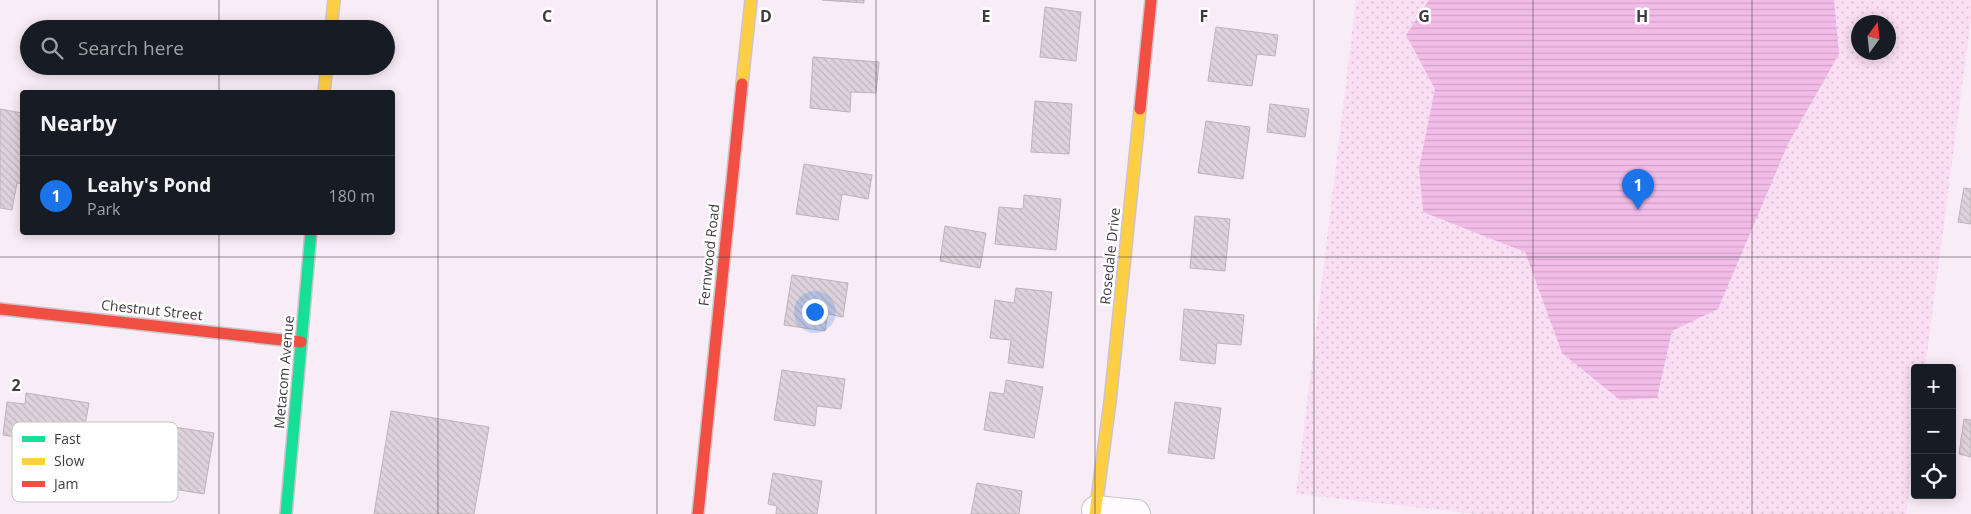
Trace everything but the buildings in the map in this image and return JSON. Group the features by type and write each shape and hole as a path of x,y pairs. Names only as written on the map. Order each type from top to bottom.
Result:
{"street":[{"path":"332,20 334,0"},
{"name":"Fernwood Road","path":"698,514 751,0"},
{"name":"Rosedale Drive","path":"1096,512 1110,402 1151,0"},
{"path":"324,90 326,75"},
{"name":"Metacom Avenue","path":"286,514 311,235"},
{"name":"Chestnut Street","path":"0,309 301,342"},
{"path":"1096,512 1136,514"}],"shaded area":[{"path":"1356,0 1971,0 1971,18 1926,364 1911,364 1911,475 1906,514 1476,514 1296,494"},
{"path":"1429,0 1834,0 1839,54 1788,144 1718,309 1672,331 1657,398 1620,400 1562,353 1525,252 1423,212 1419,168 1435,89 1406,35"}],"traffic: fast":[{"path":"286,514 311,235"}],"traffic: slow":[{"path":"332,20 334,0"},
{"path":"742,84 751,0"},
{"path":"324,90 326,75"},
{"path":"1095,514 1110,402 1140,109"}],"traffic: jam":[{"path":"1140,109 1151,0"},
{"path":"698,514 742,84"},
{"path":"0,309 301,342"}],"place":[{"name":"Leahy's Pond","path":"1638,210"}]}
